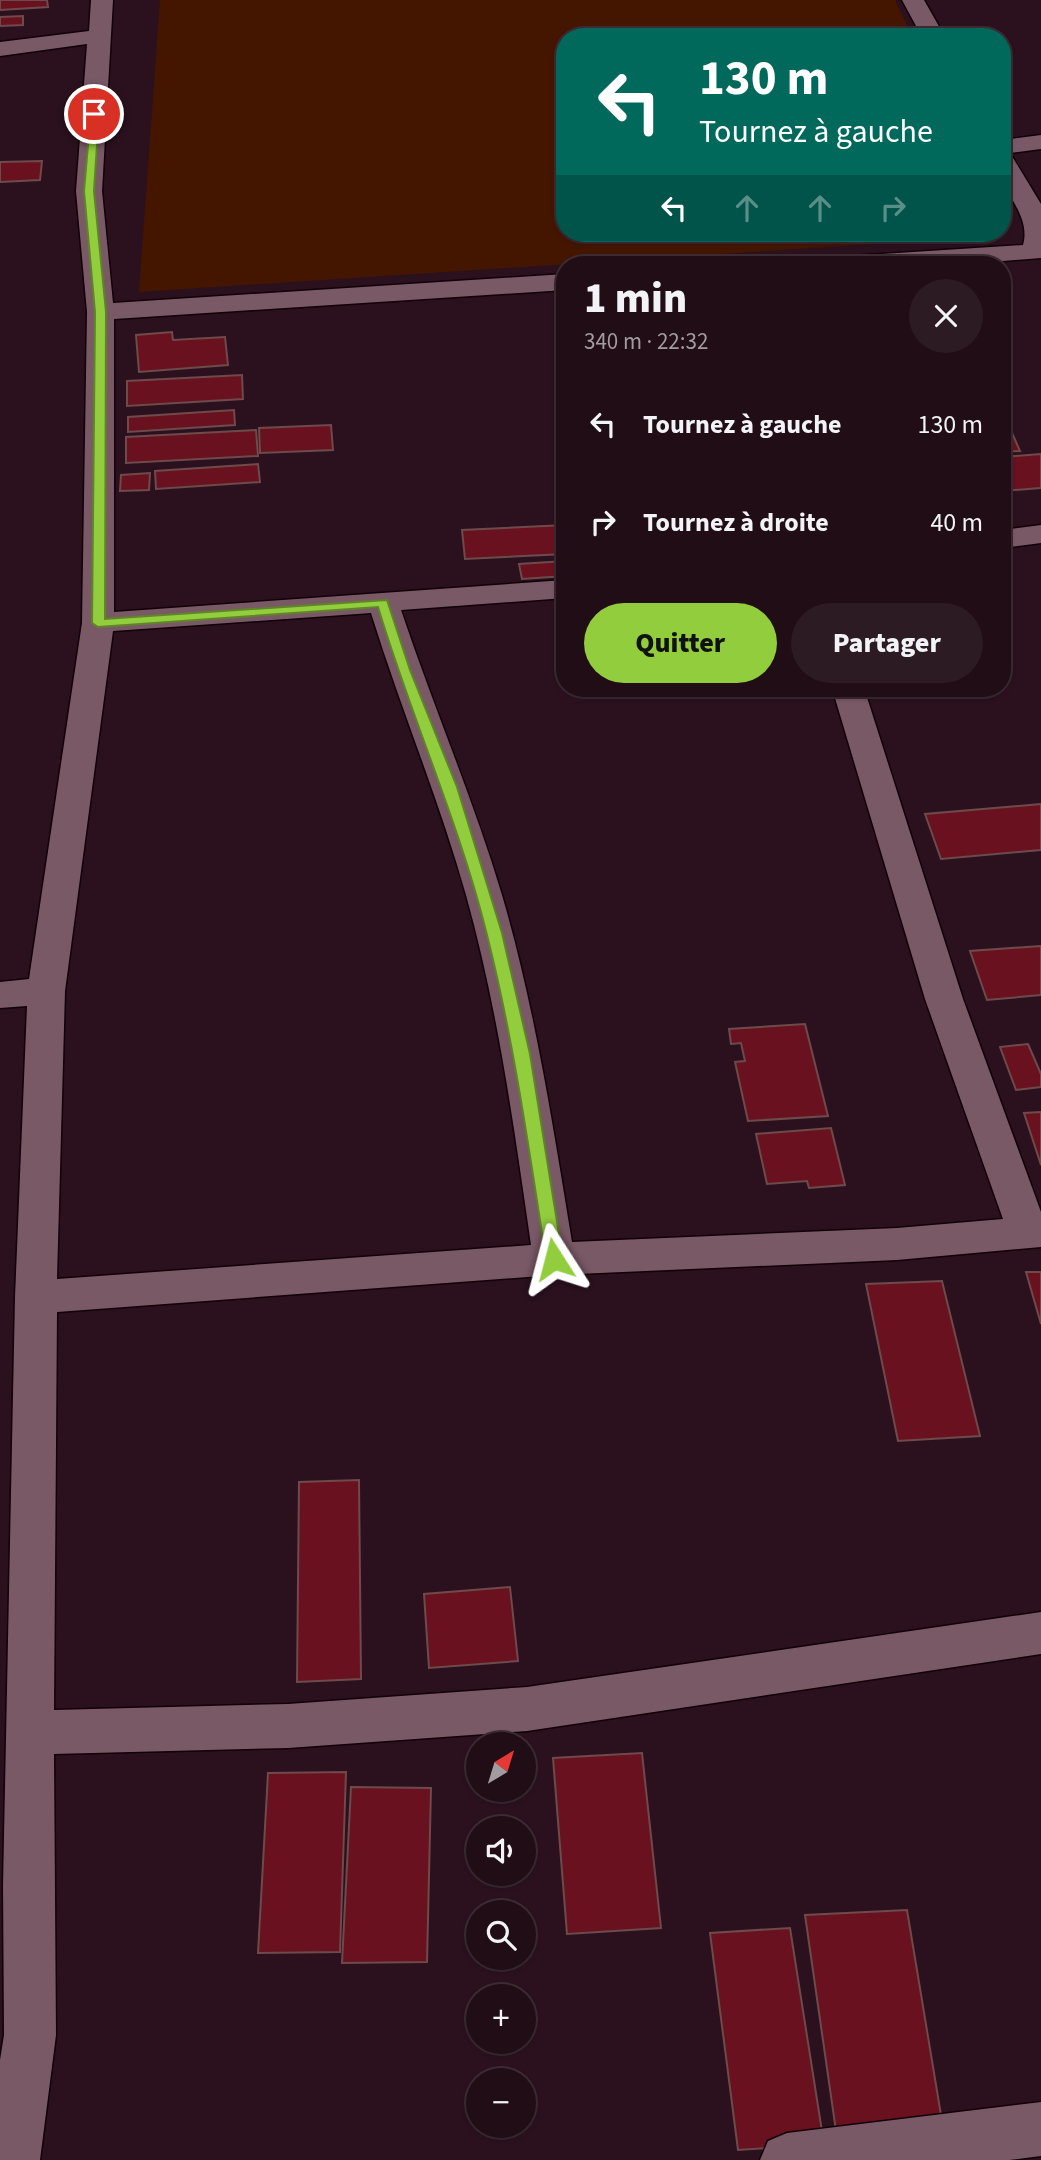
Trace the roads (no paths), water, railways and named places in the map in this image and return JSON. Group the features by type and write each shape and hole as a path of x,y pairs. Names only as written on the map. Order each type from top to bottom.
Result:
{"street":[{"path":"913,0 929,28"},
{"path":"0,49 100,18 89,191 100,312 98,623 46,991 36,1297 30,1733 14,1885 30,2035 13,2160"},
{"path":"1011,147 1041,142"},
{"path":"1011,172 1018,183 1038,236 1038,257 1011,258"},
{"path":"100,312 556,283"},
{"path":"1011,538 1041,534"},
{"path":"98,623 556,590"},
{"path":"383,602 404,670 450,787 495,933 522,1054 554,1259"},
{"path":"36,1297 554,1259 897,1244 1035,1232 944,999 851,697"},
{"path":"0,995 46,991"},
{"path":"30,1733 288,1726 527,1709 1041,1633"},
{"path":"787,2160 1041,2129"}]}
